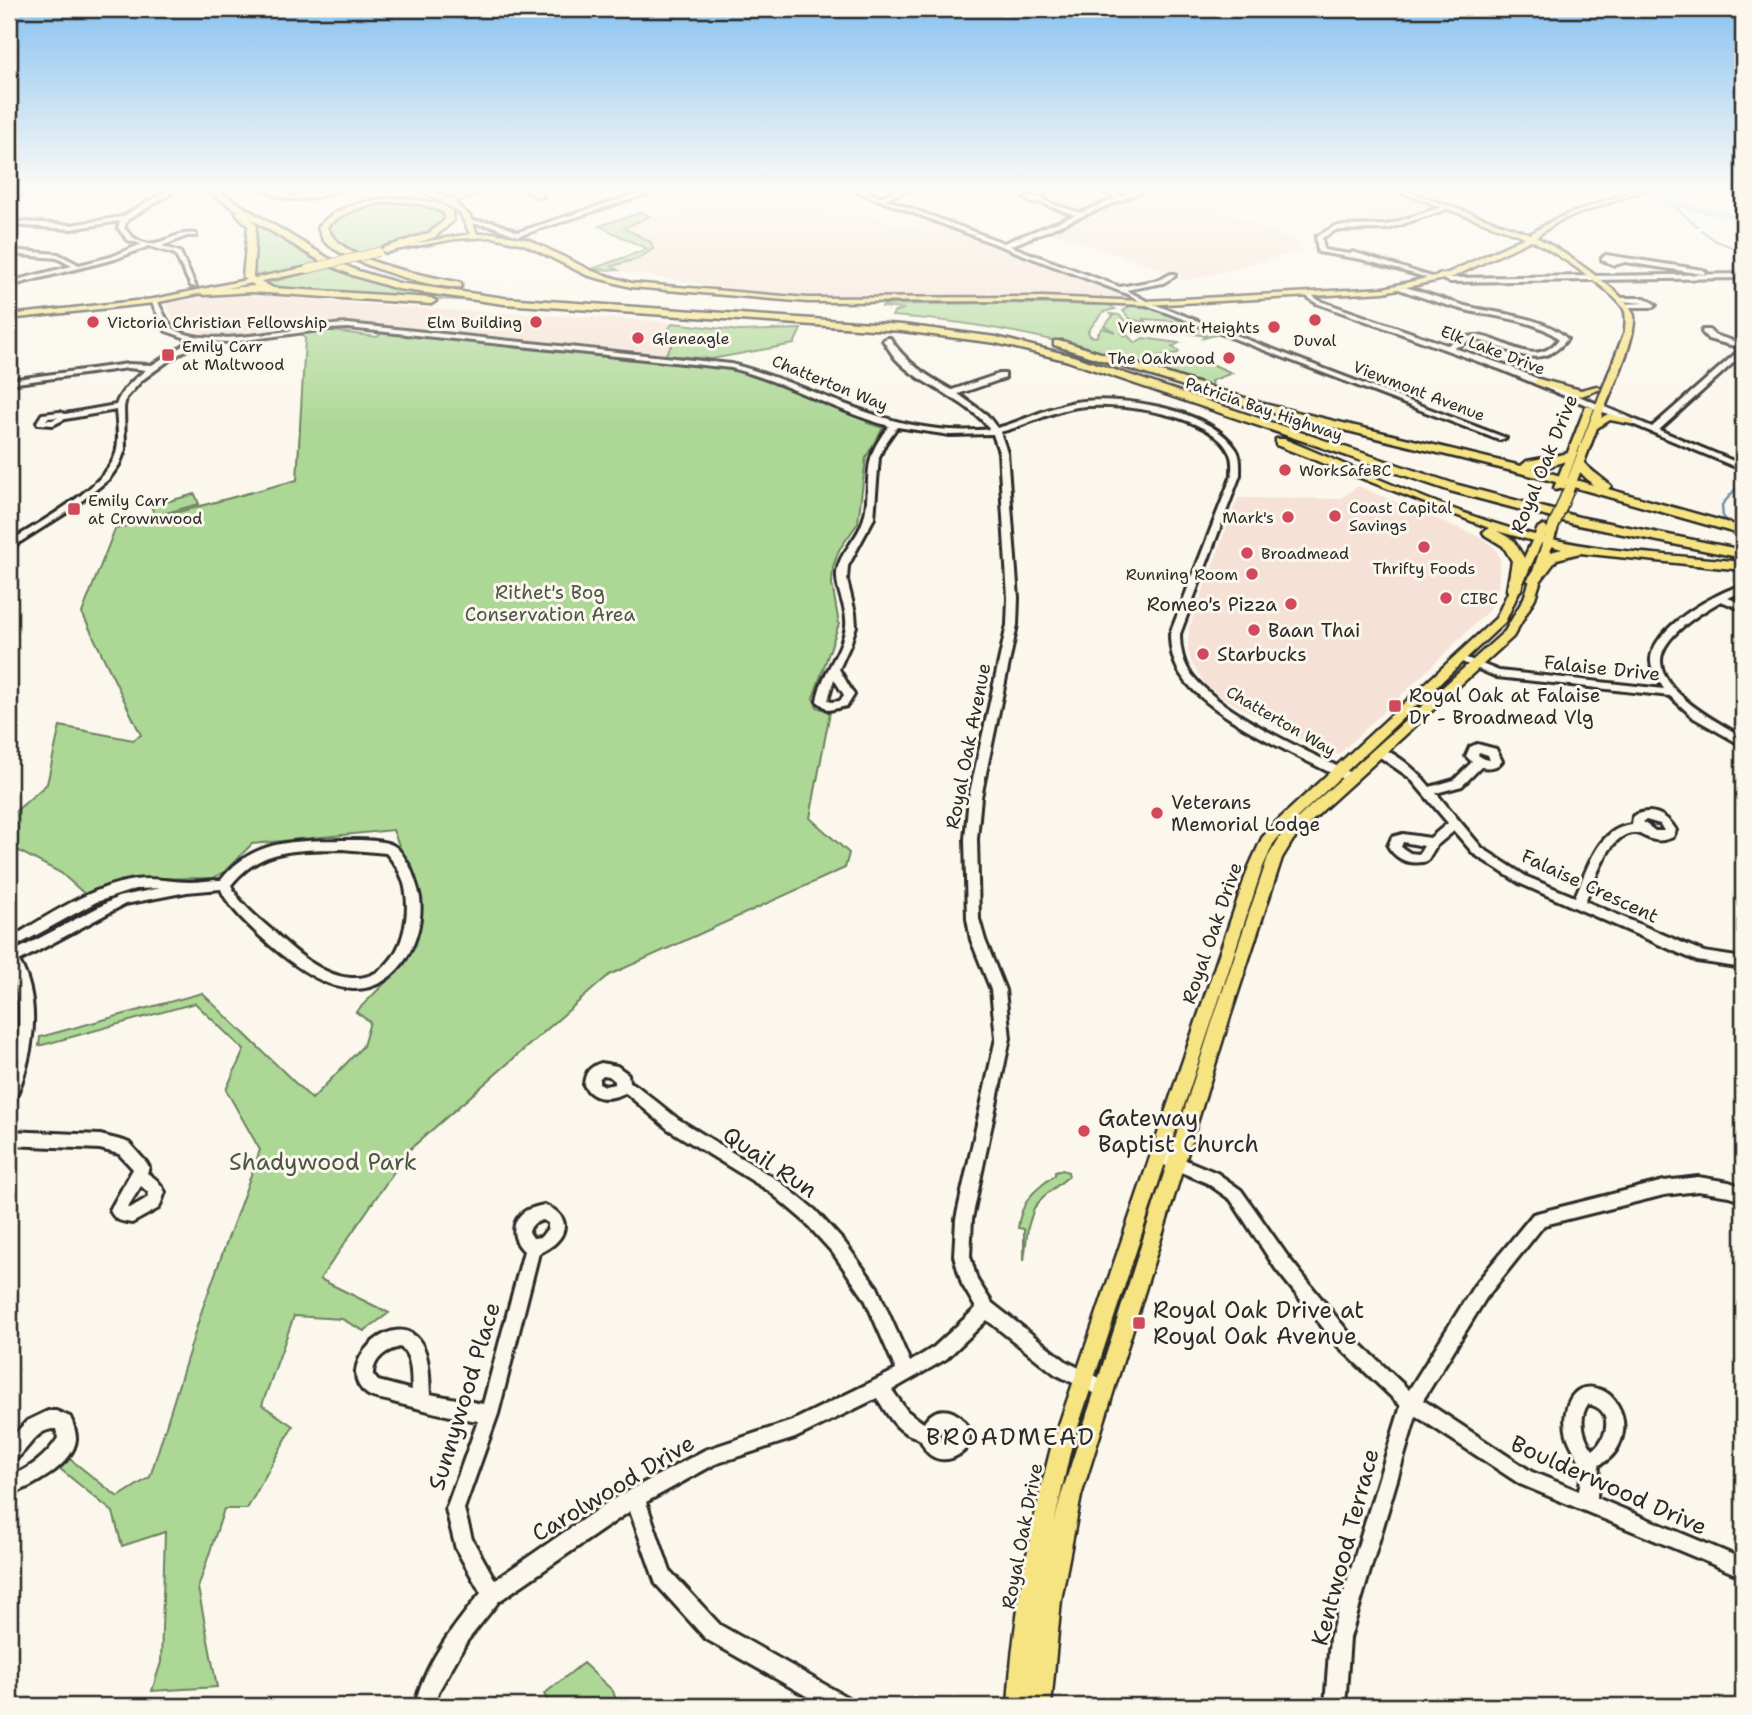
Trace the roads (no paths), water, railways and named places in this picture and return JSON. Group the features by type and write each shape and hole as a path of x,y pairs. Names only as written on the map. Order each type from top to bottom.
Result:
{"highway":[{"path":"247,270 252,282 268,289 297,292"},
{"name":"Patricia Bay Highway","path":"348,270 398,286 491,300 952,333 1019,345 1069,358 1454,488 1589,523 1743,554"},
{"name":"Patricia Bay Highway","path":"380,270 440,285 531,295 902,320 980,328 1081,352 1374,451 1483,484 1581,510 1743,541"},
{"path":"399,270 444,282 531,295"},
{"path":"204,292 251,289 760,318"},
{"path":"980,328 1042,339 1273,410 1492,463 1743,531"},
{"path":"1069,358 1454,512 1545,535 1585,550"},
{"path":"1492,463 1529,465 1575,460 1601,485 1701,519"},
{"path":"1359,475 1484,528 1508,543 1519,561 1514,590"},
{"path":"1534,580 1552,556 1568,551 1585,550 1743,565"}],"main road":[{"path":"9,317 154,301 304,270"},
{"path":"584,270 601,278 653,288 815,300 1043,299 1146,303 1170,307 1398,287 1462,270"},
{"name":"Royal Oak Drive","path":"1575,460 1592,427 1597,389 1625,327 1625,318 1616,300 1581,270"},
{"name":"Royal Oak Drive","path":"1020,1706 1030,1594 1045,1507 1084,1379 1168,1159 1275,857 1288,836 1344,774 1501,620 1514,590 1545,535 1595,406 1629,331 1631,322 1623,302 1583,270"},
{"path":"1538,383 1580,393 1597,389"},
{"path":"1592,427 1608,417 1631,421"},
{"name":"Royal Oak Drive","path":"1344,774 1381,751 1476,666 1520,620 1534,580 1545,535"},
{"name":"Royal Oak Drive","path":"1039,1706 1040,1668 1052,1574 1071,1496 1104,1390 1168,1159"}],"street":[{"path":"9,284 66,270"},
{"path":"186,270 194,286"},
{"path":"1068,270 1138,296 1146,303"},
{"path":"1403,270 1430,278"},
{"path":"1698,270 1709,277"},
{"path":"1119,289 1161,282 1173,275"},
{"path":"1440,276 1450,280 1741,277"},
{"path":"1398,287 1470,310 1512,318 1554,331 1563,339 1556,351 1542,356 1480,338 1470,338 1449,347"},
{"name":"Elk Lake Drive","path":"1309,296 1318,302 1449,347 1743,468"},
{"name":"Chatterton Way","path":"154,301 169,329 199,338 235,339 314,327 348,326 707,363 776,377 855,412 894,425 953,432 995,431 1026,423 1073,405 1106,402 1157,408 1206,428 1221,438 1232,449 1236,461 1236,475 1175,634 1176,653 1188,678 1205,694 1257,727 1344,774"},
{"name":"Viewmont Avenue","path":"1170,307 1502,438"},
{"path":"1654,430 1743,348 1705,335"},
{"path":"10,544 94,487 111,470 123,447 120,407 122,396 129,387 199,338"},
{"name":"Royal Oak Avenue","path":"887,340 893,353 905,365 970,405 995,431 1003,452 1013,611 1011,638 975,797 970,862 975,930 998,990 1003,1038 961,1243 965,1270 986,1309 1060,1368 1104,1390"},
{"path":"9,382 128,366 155,368"},
{"path":"952,393 1002,376"},
{"path":"63,417 120,407"},
{"path":"835,671 851,627 842,587 843,566 850,549 867,524 875,457 894,425"},
{"name":"Falaise Drive","path":"1673,693 1656,662 1658,652 1669,632 1721,598 1743,588"},
{"path":"1721,598 1743,607"},
{"name":"Falaise Drive","path":"1460,659 1497,674 1673,693"},
{"path":"1673,693 1698,715 1743,742"},
{"name":"Falaise Crescent","path":"1381,751 1414,775 1478,851 1523,880 1702,957 1743,963"},
{"path":"1429,792 1458,783 1479,762"},
{"path":"1432,843 1456,823"},
{"path":"1578,904 1607,841 1621,830 1640,828"},
{"path":"9,1096 22,1048 25,996 10,954 108,905 187,887 225,884 243,864 266,851 280,848 381,846 397,855 410,884 414,920 412,934 406,950 394,967 360,983 343,982 292,956 229,895 225,884"},
{"name":"Quail Run","path":"622,1085 682,1130 774,1186 809,1215 839,1248 871,1293 906,1374"},
{"path":"9,1138 100,1142 124,1149 141,1167 139,1177"},
{"name":"Boulderwood Drive","path":"1168,1159 1212,1178 1236,1195 1282,1262 1343,1339 1411,1404 1526,1478 1743,1567"},
{"name":"Kentwood Terrace","path":"1335,1706 1340,1638 1411,1404 1480,1292 1539,1219 1664,1188 1698,1184 1743,1194"},
{"name":"Sunnywood Place","path":"492,1594 463,1542 455,1509 489,1414 533,1247"},
{"name":"Carolwood Drive","path":"425,1706 429,1689 460,1634 492,1594 635,1498 711,1456 795,1429 906,1374 940,1353 986,1309"},
{"path":"881,1388 904,1422 915,1432 929,1433"},
{"path":"422,1401 489,1414"},
{"path":"9,1454 38,1422 58,1419 64,1423 67,1439 54,1459 20,1482 9,1486"},
{"path":"1588,1505 1590,1460"},
{"path":"635,1498 663,1577 713,1632 843,1706"}],"waterway":[{"path":"1727,521 1723,518 1722,505 1743,480"}],"place":[{"name":"Duval","path":"1315,320"},
{"name":"Victoria Christian Fellowship","path":"93,322"},
{"name":"Elm Building","path":"536,322"},
{"name":"Viewmont Heights","path":"1274,327"},
{"name":"Gleneagle","path":"638,338"},
{"name":"Emily Carr at Maltwood","path":"168,355"},
{"name":"The Oakwood","path":"1229,358"},
{"name":"WorkSafeBC","path":"1285,470"},
{"name":"Emily Carr at Crownwood","path":"74,509"},
{"name":"Coast Capital Savings","path":"1335,516"},
{"name":"Mark's","path":"1288,517"},
{"name":"Thrifty Foods","path":"1424,547"},
{"name":"Broadmead","path":"1247,553"},
{"name":"Running Room","path":"1252,574"},
{"name":"CIBC","path":"1446,598"},
{"name":"Romeo's Pizza","path":"1291,604"},
{"name":"Baan Thai","path":"1254,630"},
{"name":"Starbucks","path":"1203,654"},
{"name":"Royal Oak at Falaise Dr - Broadmead Vlg","path":"1395,706"},
{"name":"Veterans Memorial Lodge","path":"1157,813"},
{"name":"Gateway Baptist Church","path":"1084,1131"},
{"name":"Royal Oak Drive at Royal Oak Avenue","path":"1139,1323"}],"district":[{"name":"BROADMEAD","path":"1011,1437"}],"park label":[{"name":"Rithet's Bog Conservation Area","path":"550,603"},
{"name":"Shadywood Park","path":"323,1162"}]}
